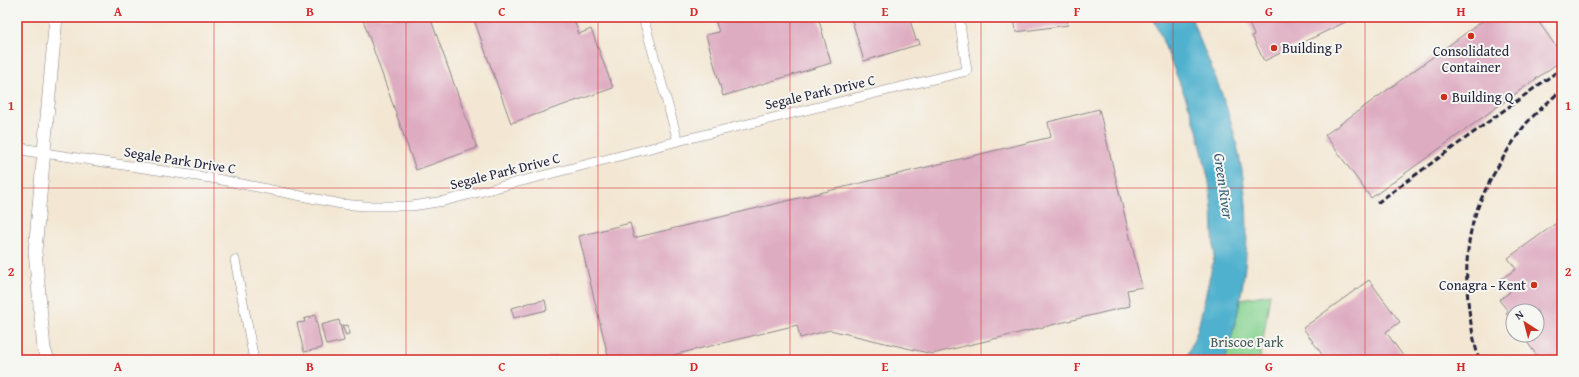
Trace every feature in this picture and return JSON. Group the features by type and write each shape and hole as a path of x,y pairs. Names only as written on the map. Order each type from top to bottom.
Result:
{"main road":[{"path":"48,360 44,349 35,251 56,17"}],"street":[{"path":"643,17 678,141"},
{"name":"Segale Park Drive C","path":"44,153 217,179 341,204 365,206 412,206 444,201 678,141 967,71 959,17"},
{"path":"17,148 44,153"},
{"path":"235,260 254,360"}],"green space":[{"path":"17,17 22,17 17,75"},
{"name":"Briscoe Park","path":"1270,294 1260,360 1225,360 1241,299"}],"water":[{"name":"Green River","path":"1153,17 1191,17 1222,95 1239,153 1247,213 1247,241 1245,270 1240,299 1234,329 1225,360 1186,360 1198,328 1214,258 1212,207 1209,182 1197,130 1189,106"}],"building":[{"path":"362,17 430,17 477,148 416,170"},
{"path":"473,17 573,17 579,34 591,29 613,88 511,123"},
{"path":"714,17 818,17 831,63 723,96 706,35 719,32"},
{"path":"851,17 909,17 916,40 918,39 920,44 864,61"},
{"path":"1014,17 1066,17 1068,25 1016,32"},
{"name":"Building P","path":"1246,17 1356,17 1264,61 1252,36 1254,35"},
{"name":"Building Q","path":"1488,17 1524,17 1538,21 1562,55 1562,60 1371,198 1325,135"},
{"path":"1099,109 1142,287 1127,290 1130,306 932,354 830,330 800,338 797,325 673,355 674,360 609,360 579,236 630,223 634,238 1051,137 1048,122"},
{"name":"Conagra - Kent","path":"1562,219 1562,360 1540,360 1528,343 1545,343 1545,303 1505,303 1505,307 1499,300 1510,292 1501,279 1516,269 1508,258"},
{"path":"1369,280 1400,322 1386,332 1406,360 1326,360 1303,328"},
{"path":"545,300 547,310 514,318 511,308"},
{"path":"315,315 322,348 304,352 297,323 305,322 304,319"},
{"path":"339,320 344,341 326,345 321,325"},
{"path":"348,325 349,334 346,335 342,326"},
{"path":"558,355 560,360 549,360 548,357"}],"railway":[{"path":"1377,203 1562,68"},
{"path":"1479,360 1474,342 1468,303 1467,263 1472,225 1487,186 1512,144 1529,120 1562,89"}],"place":[{"name":"Consolidated Container","path":"1471,36"},
{"name":"Building P","path":"1274,48"},
{"name":"Building Q","path":"1444,97"},
{"name":"Conagra - Kent","path":"1534,285"}]}
